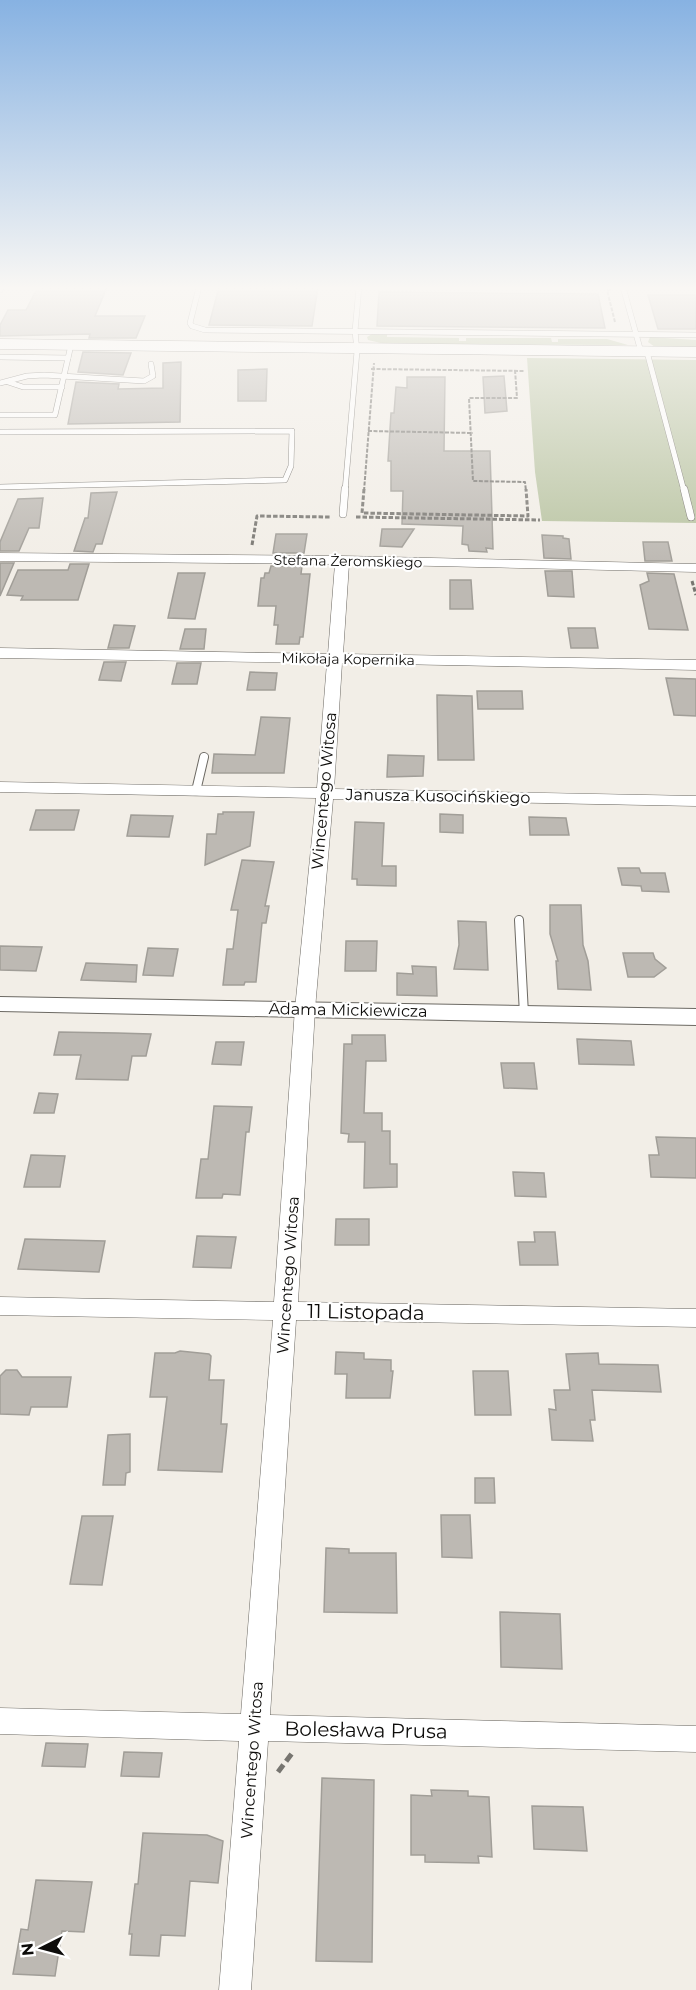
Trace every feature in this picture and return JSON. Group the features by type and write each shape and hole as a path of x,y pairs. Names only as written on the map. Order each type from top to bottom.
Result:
{"street":[{"name":"Stefana Żeromskiego","path":"0,557 342,560 696,568"},
{"name":"Wincentego Witosa","path":"235,1990 286,1311 305,1010 325,794 342,560"},
{"name":"Mikołaja Kopernika","path":"0,653 696,665"},
{"name":"Janusza Kusocińskiego","path":"0,788 696,801"},
{"name":"Adama Mickiewicza","path":"0,1004 696,1017"},
{"name":"11 Listopada","path":"0,1306 696,1318"},
{"name":"Bolesława Prusa","path":"0,1721 696,1739"}],"lane":[{"path":"0,383 14,380"},
{"path":"0,415 55,415 63,380"},
{"path":"129,380 146,380"},
{"path":"345,516 354,380"},
{"path":"652,380 691,517"},
{"path":"8,382 22,387 62,387"},
{"path":"0,432 292,432 291,466 285,480 0,487"},
{"path":"196,791 204,757"},
{"path":"519,920 524,1014"}],"path":[{"path":"372,380 362,513 540,520"},
{"path":"345,516 528,516 525,482 473,481 469,398 517,399 516,380"},
{"path":"368,431 472,433"},
{"path":"251,555 257,516 336,517"},
{"path":"251,1770 279,1772 296,1748"}],"green space":[{"path":"529,380 696,380 696,523 542,521 535,472"}],"building":[{"path":"163,380 181,380 180,422 68,424 76,382 119,384 118,389 163,388"},
{"path":"238,380 267,380 266,401 238,401"},
{"path":"407,380 445,380 444,451 490,451 493,549 486,548 487,552 469,551 468,545 462,544 463,526 402,524 403,491 391,491 391,461 388,461 391,413 394,413 396,387 407,388"},
{"path":"483,380 504,380 507,411 485,413"},
{"path":"117,492 102,544 96,544 93,552 74,551 85,518 88,518 91,493"},
{"path":"43,498 39,528 29,528 19,551 0,551 0,542 18,499"},
{"path":"382,529 414,529 402,547 380,546"},
{"path":"276,534 307,534 304,553 273,553"},
{"path":"542,535 563,536 569,539 571,559 544,558"},
{"path":"643,542 668,542 672,561 645,561"},
{"path":"0,563 14,563 0,596"},
{"path":"70,564 89,564 78,600 21,600 23,596 7,595 18,570 68,570"},
{"path":"271,566 302,566 301,574 310,574 303,637 300,637 299,644 276,644 278,625 274,625 276,606 258,606 261,578 264,578 265,573 269,573"},
{"path":"545,571 572,571 574,597 548,596"},
{"path":"178,573 205,573 195,619 168,618"},
{"path":"647,573 674,574 688,630 649,629 640,585 649,581"},
{"path":"450,580 471,580 473,609 450,609"},
{"path":"114,625 135,626 129,648 108,648"},
{"path":"568,628 595,628 598,648 571,648"},
{"path":"185,629 206,629 204,649 180,649"},
{"path":"104,662 126,662 121,681 99,680"},
{"path":"177,663 201,663 197,684 172,684"},
{"path":"250,672 277,673 275,690 247,690"},
{"path":"666,678 696,679 696,716 674,715"},
{"path":"477,691 522,691 523,709 478,709"},
{"path":"437,695 472,696 474,760 438,760"},
{"path":"261,717 290,718 284,773 212,773 214,754 255,755"},
{"path":"388,755 424,756 423,776 387,777"},
{"path":"36,810 79,810 74,830 30,830"},
{"path":"223,812 254,812 250,846 205,865 207,834 216,834 218,814 223,814"},
{"path":"440,814 463,815 463,833 440,832"},
{"path":"131,815 173,816 169,837 127,836"},
{"path":"529,817 566,818 569,835 530,835"},
{"path":"355,822 384,823 382,866 396,866 396,886 357,885 357,879 352,879"},
{"path":"242,860 274,862 265,906 269,906 266,923 262,923 256,982 245,982 244,985 223,985 227,949 233,949 238,910 231,910"},
{"path":"618,868 639,868 641,873 665,873 669,892 642,891 641,886 622,885"},
{"path":"550,905 581,905 583,945 588,961 591,990 558,989 556,961 558,961 550,934"},
{"path":"458,921 486,922 488,970 454,969 459,945"},
{"path":"346,941 377,941 376,971 345,971"},
{"path":"0,946 42,947 36,971 0,970"},
{"path":"148,948 178,949 173,976 143,975"},
{"path":"623,953 653,953 655,959 666,968 654,977 628,977"},
{"path":"86,963 137,965 136,982 81,980"},
{"path":"412,966 436,967 437,996 397,995 397,973 413,974"},
{"path":"59,1032 151,1034 146,1056 132,1056 128,1080 76,1079 81,1055 54,1055"},
{"path":"352,1035 385,1035 386,1061 366,1061 364,1113 382,1113 382,1131 390,1131 390,1164 397,1164 397,1187 364,1188 365,1142 348,1142 349,1134 341,1133 344,1044 352,1044"},
{"path":"577,1039 631,1041 634,1065 579,1064"},
{"path":"216,1042 244,1042 241,1065 212,1064"},
{"path":"501,1063 534,1063 537,1089 504,1088"},
{"path":"39,1093 58,1094 54,1113 34,1113"},
{"path":"214,1106 252,1107 249,1132 246,1132 240,1195 223,1194 222,1198 196,1198 201,1159 208,1159"},
{"path":"656,1137 696,1138 696,1178 651,1177 649,1155 659,1155"},
{"path":"31,1155 65,1156 60,1187 24,1187"},
{"path":"513,1172 544,1173 546,1197 515,1196"},
{"path":"336,1219 369,1219 369,1245 335,1245"},
{"path":"534,1232 555,1232 558,1265 520,1265 518,1242 535,1242"},
{"path":"197,1236 236,1237 231,1268 193,1267"},
{"path":"25,1239 105,1241 99,1272 18,1269"},
{"path":"180,1351 209,1354 211,1356 209,1380 224,1380 221,1424 227,1424 222,1472 158,1470 167,1397 150,1397 155,1353"},
{"path":"336,1352 364,1353 364,1359 391,1360 391,1371 393,1371 390,1398 346,1398 347,1374 335,1374"},
{"path":"598,1353 599,1364 658,1365 661,1392 592,1390 595,1420 590,1420 593,1441 552,1440 549,1409 556,1410 554,1390 570,1390 566,1354"},
{"path":"6,1370 17,1370 22,1377 71,1377 67,1407 31,1407 29,1415 0,1414 0,1376"},
{"path":"473,1371 508,1371 511,1415 475,1415"},
{"path":"130,1434 130,1472 126,1473 125,1485 103,1485 108,1435"},
{"path":"475,1478 494,1478 495,1503 475,1503"},
{"path":"441,1515 470,1515 472,1558 442,1557"},
{"path":"82,1516 113,1516 102,1585 70,1584"},
{"path":"326,1548 349,1549 349,1553 396,1553 397,1613 324,1612"},
{"path":"500,1612 560,1614 562,1669 501,1667"},
{"path":"46,1743 88,1744 85,1767 42,1766"},
{"path":"124,1752 162,1753 159,1777 121,1776"},
{"path":"322,1778 374,1780 372,1962 316,1961"},
{"path":"431,1790 468,1791 468,1796 489,1797 492,1857 478,1856 479,1863 425,1862 425,1855 411,1855 411,1795 432,1796"},
{"path":"532,1806 583,1807 587,1851 534,1849"},
{"path":"143,1833 207,1835 223,1841 218,1883 190,1881 185,1936 161,1935 159,1956 130,1955 132,1934 129,1934 135,1884 138,1884"},
{"path":"36,1880 92,1882 84,1932 62,1931 55,1976 13,1974 21,1929 28,1930"}]}
